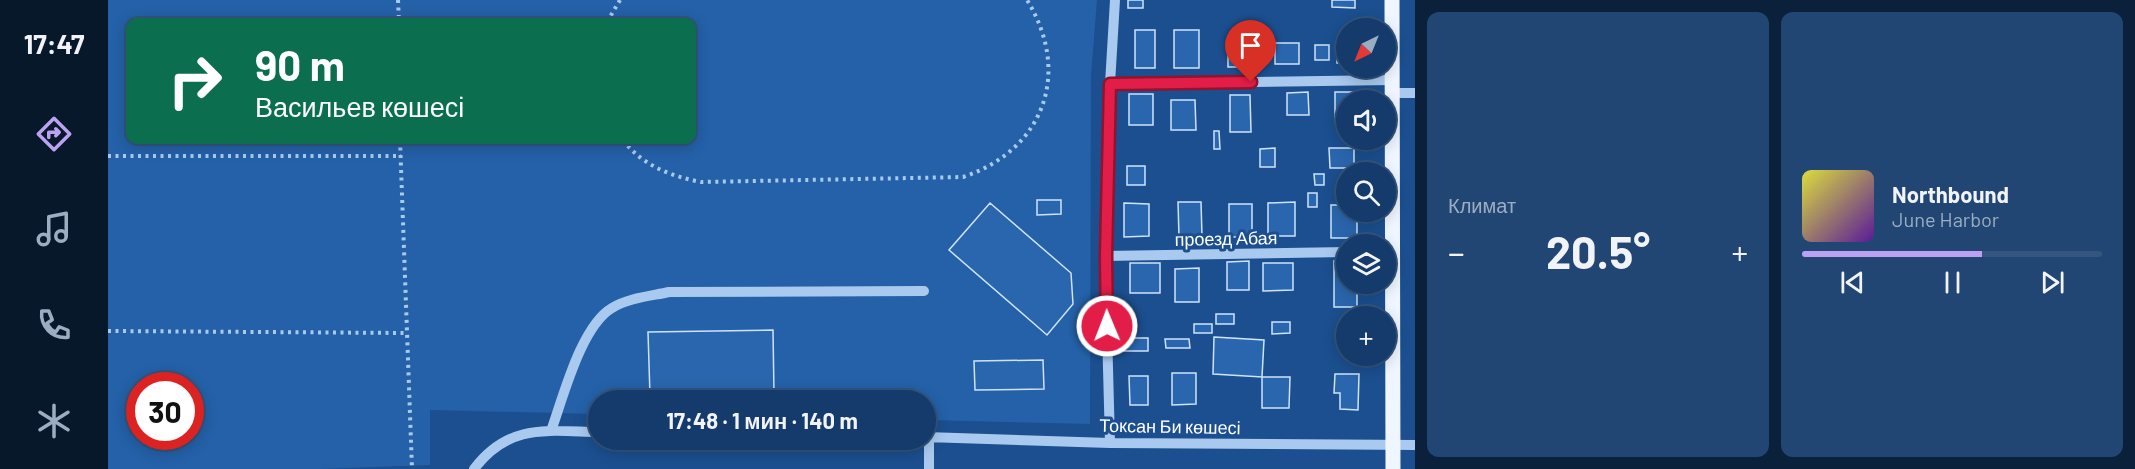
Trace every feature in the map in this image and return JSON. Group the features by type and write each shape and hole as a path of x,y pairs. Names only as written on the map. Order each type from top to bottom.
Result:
{"main road":[{"path":"1389,234 1392,0"},
{"path":"1390,294 1393,469"}],"street":[{"path":"1110,443 1106,256 1110,84 1115,0"},
{"path":"1110,84 1392,86 1415,93"},
{"name":"проезд Абая","path":"1106,256 1336,252"},
{"path":"551,431 578,352 598,321 611,308 669,292 924,291"},
{"path":"474,469 488,452 517,435 551,431 588,432"},
{"name":"Токсан Би көшесі","path":"936,437 1110,443 1415,445"},
{"path":"928,450 929,469"}],"path":[{"path":"398,0 399,18"},
{"path":"609,18 620,0"},
{"path":"626,144 642,159 660,171 679,178 701,182 963,177 982,171 1001,160 1017,146 1029,130 1045,97 1049,68 1045,38 1028,0"},
{"path":"400,144 412,469"},
{"path":"108,156 401,156"},
{"path":"108,331 407,333"}],"shaded area":[{"path":"108,0 1097,0 1091,76 1090,424 936,420 936,390 588,390 588,414 430,410 430,465 319,469 108,469"}],"building":[{"path":"1128,0 1143,0 1143,8 1128,8"},
{"path":"1332,0 1355,0 1355,8 1332,7"},
{"path":"1135,30 1155,30 1155,68 1135,68"},
{"path":"1174,30 1199,30 1199,68 1174,68"},
{"path":"1228,42 1247,42 1247,67 1228,67"},
{"path":"1275,43 1299,43 1299,64 1275,64"},
{"path":"1315,45 1329,45 1329,60 1315,60"},
{"path":"1308,92 1309,115 1287,115 1287,93"},
{"path":"1335,92 1336,92 1336,121"},
{"path":"1129,94 1153,94 1153,125 1129,125"},
{"path":"1230,95 1250,95 1251,132 1230,132"},
{"path":"1171,100 1195,100 1196,130 1171,130"},
{"path":"1214,131 1219,131 1220,149 1214,149"},
{"path":"1275,148 1275,167 1260,167 1260,149"},
{"path":"1329,148 1354,150 1354,162 1336,162 1336,168 1330,168"},
{"path":"1127,166 1145,166 1145,185 1127,185"},
{"path":"1314,174 1324,174 1324,185 1315,185"},
{"path":"1308,193 1317,193 1317,207 1308,207"},
{"path":"1037,200 1061,200 1061,214 1037,215"},
{"path":"1178,202 1201,202 1202,236 1179,237"},
{"path":"1295,202 1295,236 1268,236 1268,203"},
{"path":"990,203 1071,273 1073,304 1047,335 949,250"},
{"path":"1124,203 1149,204 1149,236 1124,237"},
{"path":"1229,204 1252,204 1252,237 1229,237"},
{"path":"1331,205 1336,205 1336,222 1357,222 1357,234 1336,234 1336,238 1331,238"},
{"path":"1249,261 1249,290 1227,290 1227,262"},
{"path":"1334,261 1336,261 1336,294 1357,294 1357,306 1334,307"},
{"path":"1130,263 1160,263 1160,293 1130,293"},
{"path":"1263,263 1293,263 1293,290 1263,291"},
{"path":"1199,268 1199,302 1175,302 1175,269"},
{"path":"1216,314 1234,314 1234,324 1216,324"},
{"path":"1272,322 1290,322 1290,333 1272,334"},
{"path":"1194,324 1212,324 1212,333 1194,333"},
{"path":"773,330 774,390 650,390 648,332"},
{"path":"1214,337 1264,340 1262,377 1213,374"},
{"path":"1124,338 1148,338 1148,351 1124,351"},
{"path":"1165,339 1189,339 1190,348 1166,348"},
{"path":"1043,360 1044,389 975,390 974,361"},
{"path":"1172,373 1196,373 1196,404 1172,405"},
{"path":"1335,374 1359,374 1358,410 1340,409 1340,393 1334,393"},
{"path":"1129,376 1148,376 1148,405 1130,405"},
{"path":"1262,377 1290,377 1289,408 1262,408"}],"route":[{"path":"1107,326 1106,256 1110,84 1251,82"}]}
